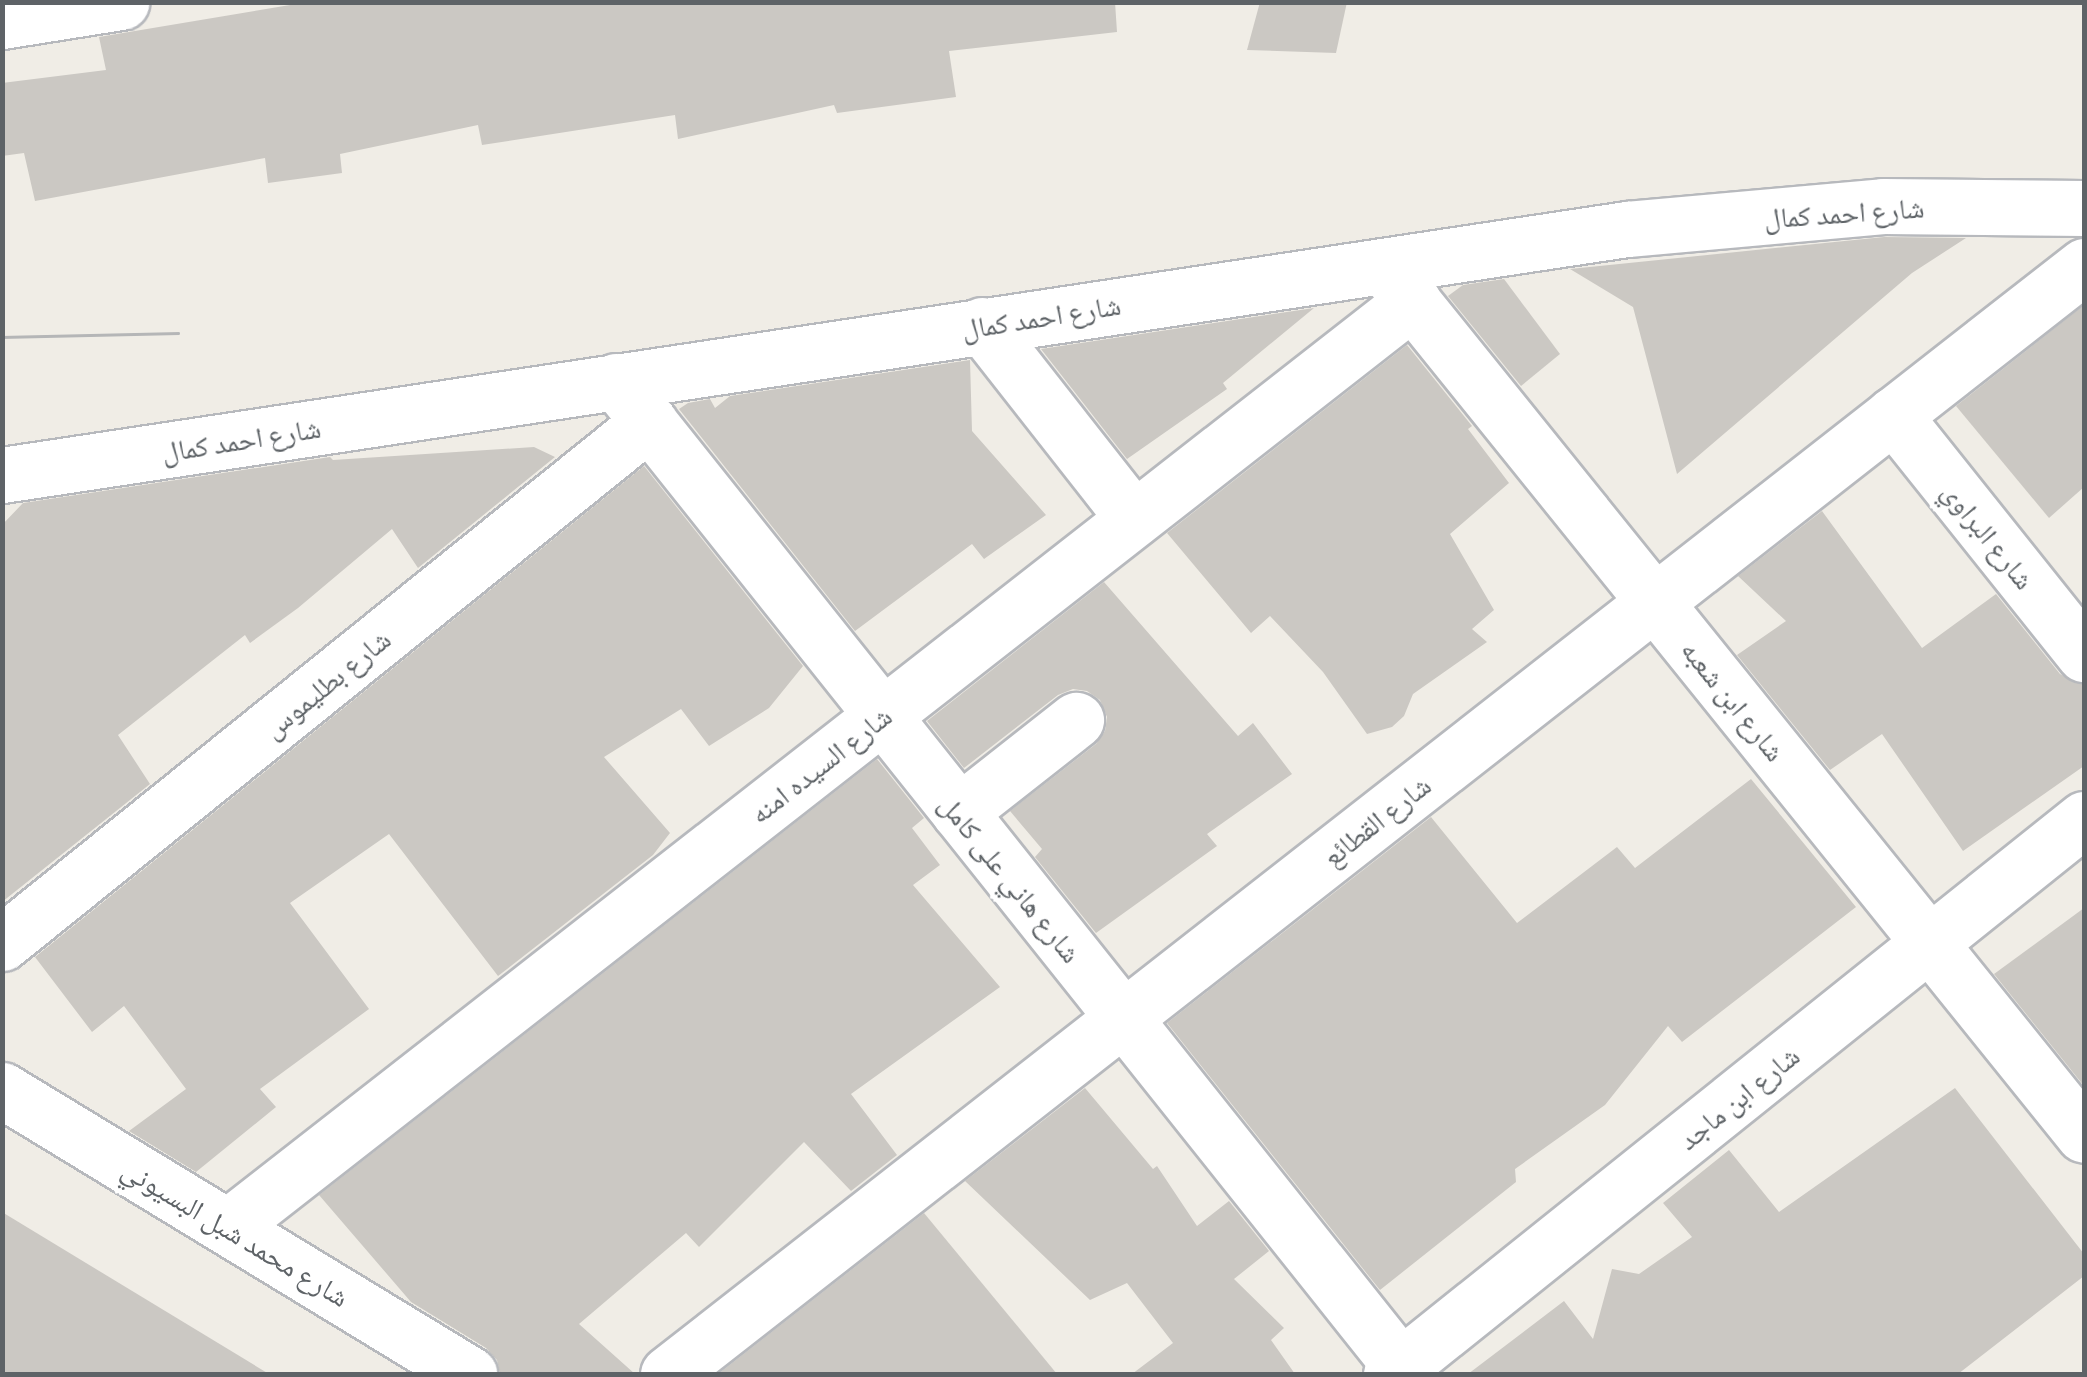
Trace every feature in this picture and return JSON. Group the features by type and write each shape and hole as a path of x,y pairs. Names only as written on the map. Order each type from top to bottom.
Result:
{"street":[{"path":"5,15 121,2"},
{"name":"شارع احمد كمال","path":"2,475 982,326 1398,283 1627,229 1883,206 2084,208"},
{"name":"شارع القطائع","path":"668,1374 2084,266"},
{"name":"شارع السيده امنه","path":"228,1228 1134,519 1398,283"},
{"name":"شارع ابن شعبه","path":"1398,283 2084,1135"},
{"path":"982,326 1134,519"},
{"name":"شارع هاني على كامل","path":"616,381 1399,1372"},
{"name":"شارع البراوي","path":"1893,415 2084,654"},
{"name":"شارع بطليموس","path":"2,943 650,422"},
{"path":"959,812 1076,720"},
{"name":"شارع ابن ماجد","path":"1399,1372 2084,818"},
{"name":"شارع محمد شبل البسيوني","path":"2,1090 470,1374"}],"building":[{"path":"308,2 1115,2 1117,32 949,51 956,97 837,113 834,105 678,139 675,115 482,145 478,125 340,154 342,173 268,183 265,158 35,201 24,153 2,156 2,83 106,70 99,37"},
{"path":"1260,2 1347,2 1336,53 1247,50"},
{"path":"1884,237 1966,238 1912,273 1677,474 1633,307 1570,269"},
{"path":"1504,279 1560,354 1521,386 1448,296 1463,285"},
{"path":"2084,305 2084,487 2049,518 1956,406"},
{"path":"1314,308 1223,383 1227,389 1127,459 1041,349"},
{"path":"1407,345 1472,426 1468,429 1509,483 1450,534 1494,610 1472,629 1487,642 1413,694 1404,716 1392,727 1367,734 1323,672 1270,616 1251,633 1167,533"},
{"path":"970,360 972,431 1046,515 984,559 972,544 855,631 679,409 710,399 715,408 730,396"},
{"path":"534,447 555,457 418,568 392,529 298,608 250,643 245,635 118,735 150,784 2,902 2,525 23,503 330,457 333,460"},
{"path":"644,466 803,666 769,708 709,746 681,709 604,757 670,833 653,855 498,976 389,834 290,903 369,1009 260,1089 276,1107 196,1172 129,1131 186,1089 124,1006 92,1032 35,957"},
{"path":"1822,511 1922,648 1996,594 2060,674 2084,685 2084,766 1963,851 1882,734 1830,770 1737,655 1786,621 1738,576"},
{"path":"1104,582 1238,736 1253,723 1292,774 1207,834 1217,846 1096,933 1035,857 1042,849 1010,811 1096,744 1105,731 1107,717 1100,700 1087,691 1073,689 1058,695 964,768 927,721"},
{"path":"877,759 924,818 912,828 940,865 913,885 1000,987 851,1094 897,1155 851,1191 804,1142 699,1247 686,1233 579,1324 635,1374 500,1374 497,1360 486,1348 411,1302 319,1195"},
{"path":"1751,779 1856,907 1682,1042 1668,1026 1605,1105 1515,1169 1516,1182 1380,1290 1167,1023 1431,817 1517,923 1617,847 1635,868"},
{"path":"2084,908 2084,1086 1994,974"},
{"path":"1085,1088 1153,1169 1157,1166 1197,1226 1229,1201 1269,1251 1234,1279 1284,1328 1271,1340 1295,1374 1132,1374 1173,1343 1127,1283 1090,1300 965,1181"},
{"path":"1955,1088 2084,1254 2084,1276 1958,1374 1468,1374 1564,1301 1593,1339 1612,1269 1639,1274 1692,1237 1663,1203 1729,1150 1779,1212"},
{"path":"2,1212 269,1374 2,1374"},
{"path":"924,1213 1057,1374 718,1374"}],"tram line":[{"path":"2,337 178,333"}]}
